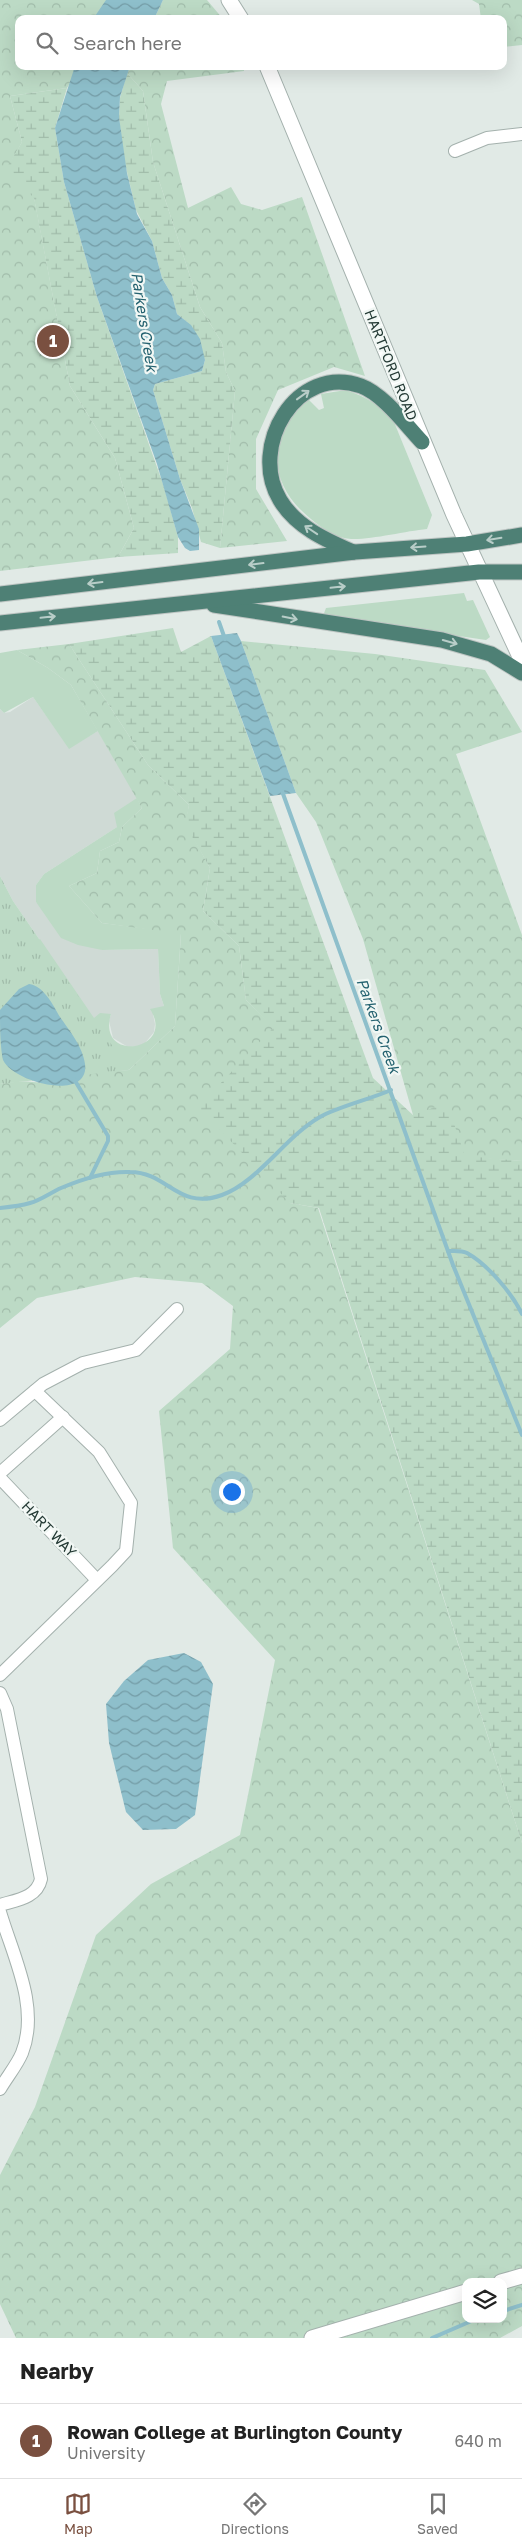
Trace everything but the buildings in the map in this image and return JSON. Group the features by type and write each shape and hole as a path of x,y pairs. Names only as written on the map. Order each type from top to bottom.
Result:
{"highway":[{"path":"355,552 324,539 307,528 292,515 280,500 272,481 268,461 271,441 278,422 291,405 308,391 327,384 346,383 362,387 388,405 422,442"},
{"path":"0,594 355,552 466,544 522,535"},
{"path":"0,623 479,572 522,572"},
{"path":"190,602 298,620 442,640 491,654 522,673"}],"street":[{"path":"229,0 238,15"},
{"name":"HARTFORD ROAD","path":"269,70 422,442 466,544 522,661"},
{"path":"455,151 487,138 522,134"},
{"path":"0,1420 35,1391 84,1363 136,1350 177,1309"},
{"path":"0,1675 126,1550 131,1503 99,1452 35,1391"},
{"path":"0,1473 63,1417"},
{"name":"HART WAY","path":"0,1478 97,1580"},
{"path":"0,1693 7,1709 41,1879 39,1888 33,1894 0,1905"},
{"path":"0,1912 28,2005 28,2028 21,2053 0,2089"},
{"path":"507,2280 522,2276"},
{"path":"312,2338 462,2293"}],"shaded area":[{"path":"33,697 69,748 98,731 137,798 117,827 44,874 36,885 36,902 102,950 158,949 160,994 164,1006 153,1014 154,1032 145,1043 139,1046 128,1047 113,1038 109,1021 111,1014 94,1019 13,901 0,876 0,709 4,713 10,712"}],"green space":[{"path":"0,0 118,0 109,15 15,15 15,70 78,70 67,88 10,96 22,142 7,169 34,197 70,386 115,458 134,528 118,557 0,571"},
{"path":"163,0 207,0 220,15 156,15"},
{"path":"472,0 522,0 522,45 507,47 507,15 480,15 479,4"},
{"path":"128,70 244,70 167,81 161,104 188,208 231,187 241,204 262,210 302,197 365,376 334,367 278,390 256,439 256,489 287,541 220,548 235,391 226,372 222,343 200,307 153,162 143,91 127,73"},
{"path":"127,73 143,91 153,162 200,307 222,343 226,372 235,391 220,548 201,542 192,508 180,479 153,390 155,384 202,371 205,360 187,322 177,314 172,295 162,278 152,241 136,210 123,155 119,117 120,98"},
{"path":"67,88 55,128 64,182 97,297 164,487 178,537 178,553 118,557 134,528 115,458 70,386 34,198 6,169 22,142 10,96"},
{"path":"346,390 373,402 394,422 432,515 427,529 368,538 351,539 334,535 299,508 283,485 277,460 278,446 290,419 308,399 319,410 324,408 321,394"},
{"path":"464,593 467,601 473,600 490,637 486,640 323,616 326,608"},
{"path":"173,628 181,652 211,636 373,1078 413,1115 447,1103 465,1156 522,1161 522,1843 319,1208 290,1203 198,1107 273,1028 246,1000 239,946 203,911 210,868 185,824 189,805 148,765 69,644"},
{"path":"241,641 375,654 485,670 522,732 456,754 522,935 522,1161 465,1157 413,1115 363,939 316,822 296,793"},
{"path":"69,644 148,765 189,805 186,824 210,868 203,911 239,946 246,1000 274,1028 290,1203 318,1208 522,1843 522,2326 500,2338 16,2338 0,2304 0,2175 35,2107 96,1935 151,1884 240,1835 275,1660 173,1548 159,1411 230,1349 233,1306 202,1283 135,1277 37,1298 0,1328 0,1084 24,1082 60,1085 72,1083 84,1073 129,1070 175,1026 181,934 102,923 69,886 97,873 100,851 119,842 122,827 142,808 71,685 48,668 17,650"},
{"path":"17,650 48,668 71,685 98,731 69,749 33,697 4,713 0,709 0,653"},
{"path":"137,798 142,808 122,827 119,842 100,851 97,873 69,886 102,923 181,933 175,1026 129,1070 0,964 40,939 94,1018 100,1013 111,1014 109,1030 115,1040 124,1045 135,1046 146,1042 153,1035 155,1023 150,1009 164,1006 160,994 158,949 102,950 78,945 61,938 36,902 36,885 44,874 117,827 114,813"},
{"path":"0,876 13,901 129,1070 0,1084"}],"water":[{"path":"106,0 163,0 156,15 96,15"},
{"path":"74,70 129,70 120,97 119,117 127,173 137,214 152,241 162,278 172,295 177,314 191,325 200,339 205,360 202,371 155,384 153,390 180,479 199,529 199,550 190,551 185,548 178,537 157,464 97,297 64,182 55,128"},
{"path":"237,633 296,793 270,796 211,636"},
{"path":"29,984 44,992 79,1045 85,1064 83,1076 76,1083 50,1085 35,1081 21,1076 3,1060 0,1010 19,989"},
{"path":"184,1653 201,1662 213,1684 195,1815 176,1829 143,1830 126,1812 109,1743 106,1704 124,1681 148,1660"}],"waterway":[{"name":"Parkers Creek","path":"219,622 225,639"},
{"name":"Parkers Creek","path":"282,791 453,1265 522,1435"},
{"path":"74,1079 108,1136 108,1141 90,1178"},
{"path":"0,1208 30,1203 77,1182 95,1176 121,1172 143,1174 184,1195 194,1198 207,1199 222,1195 248,1180 295,1135 320,1117 391,1090"},
{"path":"448,1251 465,1252 483,1264 505,1288 522,1314"},
{"name":"Parkers Creek","path":"507,2310 522,2305"},
{"name":"Parkers Creek","path":"432,2338 467,2323"}],"place":[{"name":"Rowan College at Burlington County","path":"53,341"}]}
